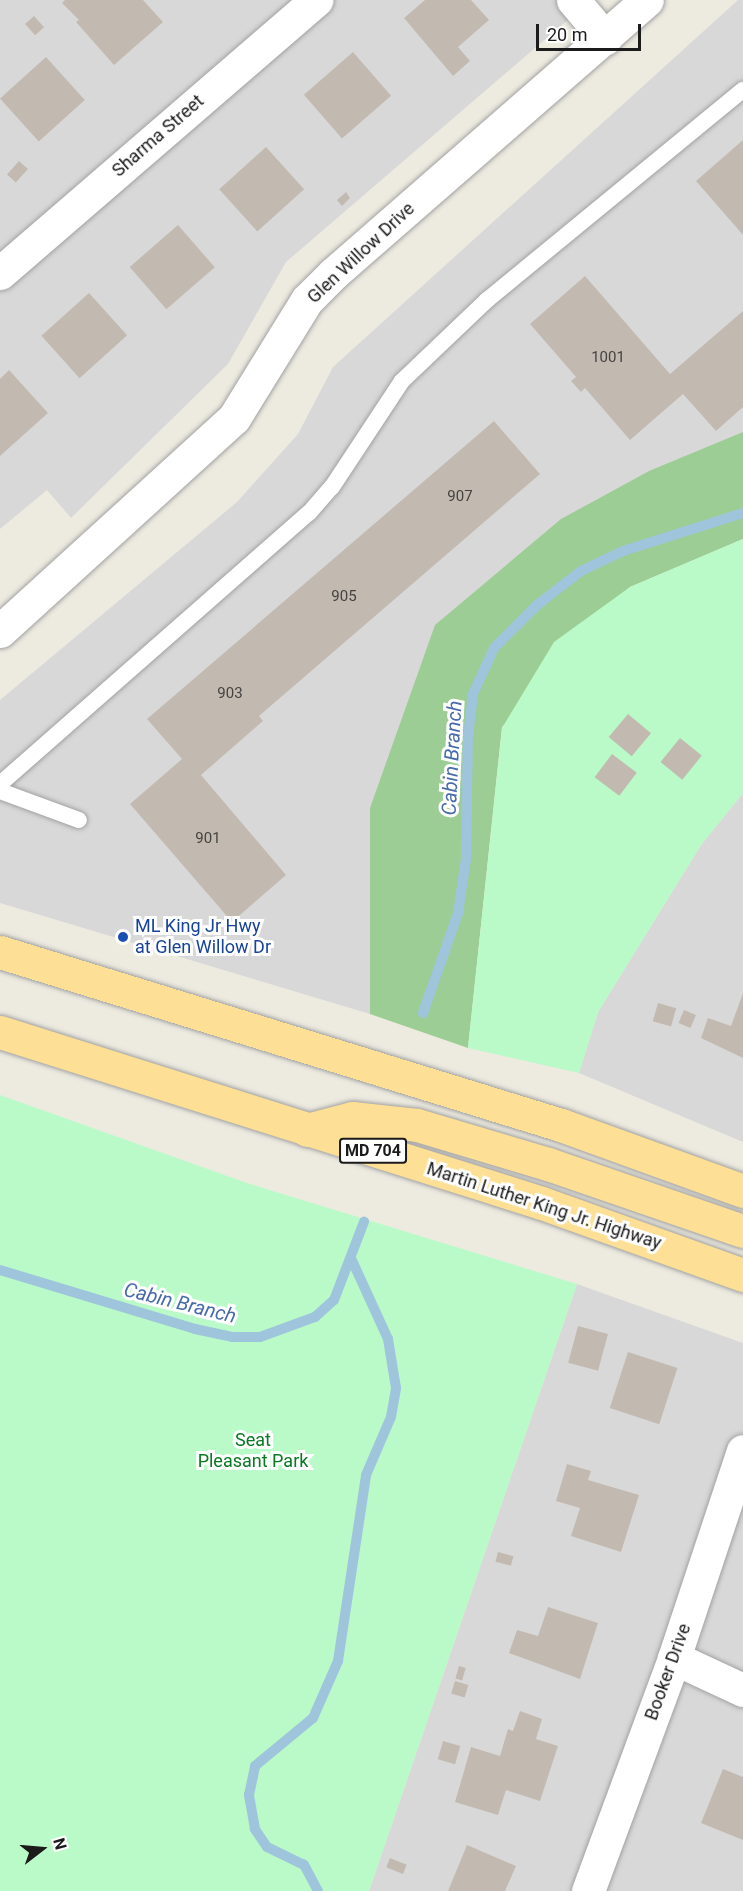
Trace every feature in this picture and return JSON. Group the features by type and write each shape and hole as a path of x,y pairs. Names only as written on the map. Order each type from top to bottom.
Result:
{"main road":[{"path":"0,952 561,1125 743,1191"},
{"name":"Martin Luther King Jr. Highway","path":"0,1032 542,1203 743,1275"},
{"path":"307,1130 352,1118 417,1125 548,1164 743,1231"}],"street":[{"name":"Sharma Street","path":"0,273 316,0"},
{"path":"573,0 605,38"},
{"name":"Glen Willow Drive","path":"0,631 234,418 291,324 334,273 647,0"},
{"name":"Booker Drive","path":"588,1891 674,1658 743,1451"},
{"path":"674,1658 743,1690"}],"lane":[{"path":"0,784 309,513 333,487 402,381 487,300 743,90"},
{"path":"0,791 79,820"}],"shaded area":[{"path":"0,0 591,0 286,262 228,364 71,518 47,490 0,529"},
{"path":"738,0 743,0 743,432 370,808 370,1014 0,903 0,700 237,502 298,434 333,367"},
{"path":"743,793 743,1142 579,1073 598,1012 701,845"},
{"path":"577,1284 743,1343 743,1891 369,1891"}],"green space":[{"path":"743,432 743,539 630,587 502,727 468,1048 370,1014 370,808 435,625 561,519 649,471"},
{"path":"743,539 743,793 701,845 598,1012 579,1073 468,1048 502,728 554,642 630,587"},
{"name":"Seat Pleasant Park","path":"0,1095 247,1183 577,1284 369,1891 0,1891"}],"building":[{"path":"65,0 143,0 163,22 114,65 76,22 79,20 62,3"},
{"path":"425,0 471,0 489,20 458,47 470,61 453,76 404,18"},
{"path":"34,16 44,27 35,35 25,24"},
{"path":"353,52 391,96 342,138 304,95"},
{"path":"46,57 85,100 39,142 0,98"},
{"path":"743,140 743,235 696,181"},
{"path":"266,147 304,189 257,232 219,189"},
{"path":"19,161 28,169 16,182 7,174"},
{"path":"346,192 350,198 342,206 337,200"},
{"path":"178,225 215,267 166,309 130,267"},
{"path":"585,276 670,374 743,311 743,407 716,431 683,394 630,440 585,388 581,392 571,381 576,377 530,324"},
{"path":"89,293 127,335 80,378 41,336"},
{"path":"9,370 48,413 0,456 0,379"},
{"path":"494,421 540,474 259,716 263,721 201,775 286,875 232,922 130,804 182,759 147,719"},
{"path":"628,714 651,733 632,756 609,737"},
{"path":"680,738 702,756 682,780 660,762"},
{"path":"612,754 637,773 619,796 595,777"},
{"path":"743,993 743,1058 701,1038 708,1018 731,1026"},
{"path":"658,1003 676,1008 671,1027 653,1021"},
{"path":"684,1010 696,1015 690,1028 679,1023"},
{"path":"578,1326 608,1334 598,1371 568,1363"},
{"path":"628,1352 677,1368 659,1424 610,1408"},
{"path":"567,1464 591,1471 588,1480 639,1495 621,1552 571,1536 580,1508 556,1501"},
{"path":"498,1552 513,1556 511,1566 495,1562"},
{"path":"548,1607 598,1623 580,1679 509,1653 517,1630 538,1636"},
{"path":"459,1666 466,1668 462,1680 455,1678"},
{"path":"455,1681 468,1685 465,1698 451,1693"},
{"path":"520,1711 542,1719 536,1739 558,1746 540,1801 506,1790 498,1815 455,1802 471,1747 500,1756 508,1729 513,1731"},
{"path":"443,1741 460,1746 455,1764 438,1759"},
{"path":"723,1769 743,1777 743,1840 701,1823"},
{"path":"467,1845 516,1866 505,1891 448,1891"},
{"path":"390,1858 407,1865 403,1874 386,1867"}],"waterway":[{"name":"Cabin Branch","path":"423,1013 458,913 466,859 468,737 473,694 494,648 537,605 581,571 623,551 743,513"},
{"name":"Cabin Branch","path":"0,1270 195,1329 232,1337 260,1337 315,1317 334,1300 364,1222"},
{"path":"318,1891 304,1865 267,1847 255,1829 249,1795 255,1766 313,1718 338,1661 366,1475 391,1417 396,1388 388,1339 351,1258"}],"place":[{"name":"ML King Jr Hwy at Glen Willow Dr","path":"123,937"}]}
